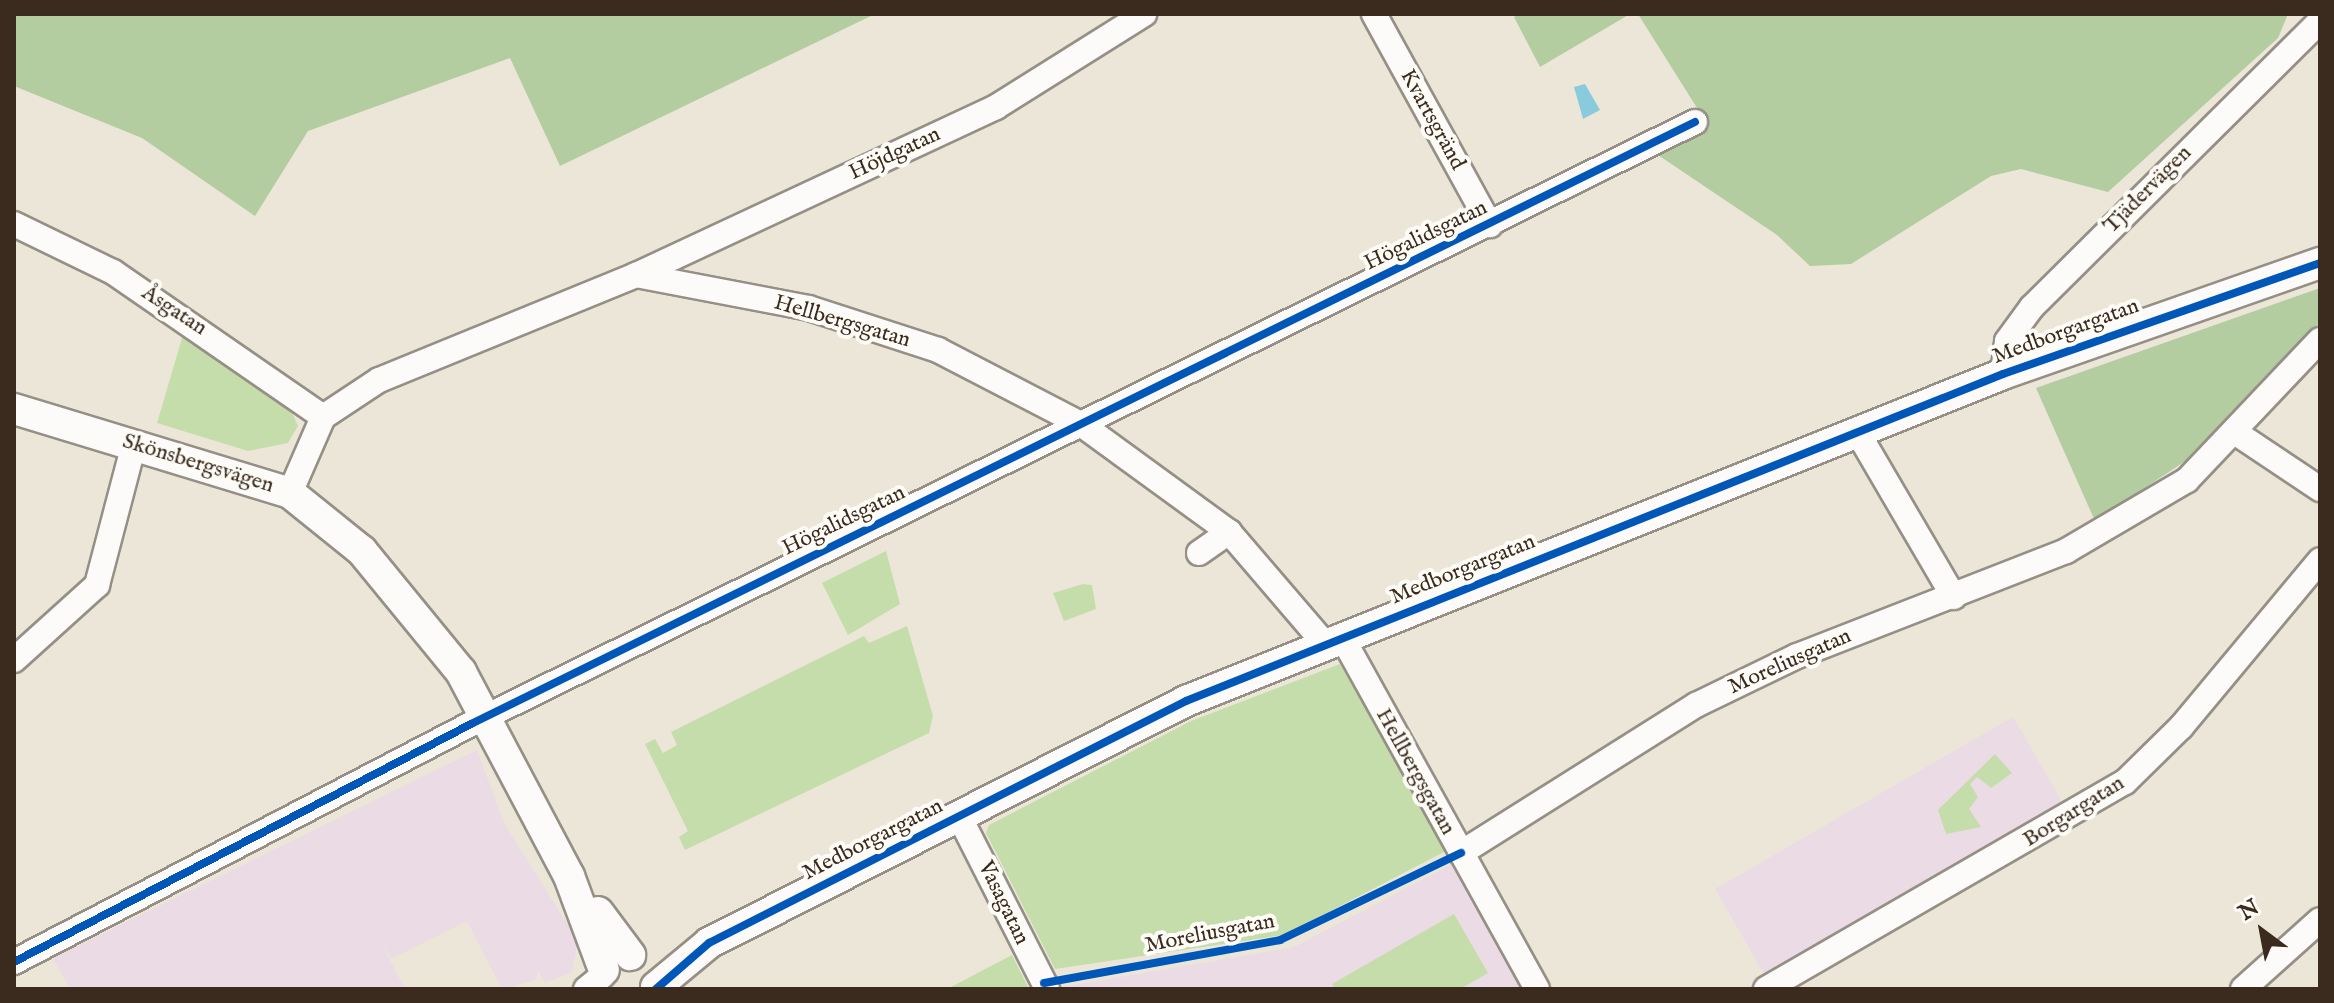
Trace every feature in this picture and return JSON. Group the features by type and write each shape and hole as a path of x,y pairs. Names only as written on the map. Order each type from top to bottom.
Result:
{"street":[{"name":"Höjdgatan","path":"636,275 996,107 1144,14"},
{"name":"Kvartsgränd","path":"1374,14 1490,225"},
{"name":"Tjädervägen","path":"2003,374 2007,341 2032,307 2320,21"},
{"name":"Högalidsgatan","path":"14,962 486,717 1695,122"},
{"name":"Åsgatan","path":"14,224 113,272 323,417"},
{"name":"Medborgargatan","path":"656,988 709,943 1186,701 2003,374 2320,263"},
{"path":"290,493 323,417 379,380 636,275"},
{"name":"Hellbergsgatan","path":"636,275 809,308 938,350 1081,424 1229,532 1334,640 1461,853 1537,989"},
{"name":"Moreliusgatan","path":"1461,853 1696,705 1797,656 2066,551 2187,480 2236,433 2320,340"},
{"name":"Skönsbergsvägen","path":"14,409 290,493 398,588 486,717 569,876 636,957 656,988"},
{"path":"1858,433 1954,597"},
{"path":"2236,433 2320,489"},
{"path":"14,660 97,585 134,444"},
{"path":"1199,553 1229,532"},
{"name":"Borgargatan","path":"1766,989 2125,782 2181,727 2320,560"},
{"name":"Vasagatan","path":"959,816 1047,989"},
{"name":"Skönsbergsvägen","path":"569,876 598,981"},
{"path":"2243,989 2320,920"},
{"name":"Medborgargatan","path":"598,981 636,957 709,943"}],"shaded area":[{"path":"2013,717 2065,807 1767,979 1715,889"},
{"path":"477,750 504,823 578,941 572,972 545,983 538,971 536,980 502,989 467,921 391,959 378,937 405,989 70,989 53,958"},
{"path":"1456,862 1526,989 1063,987 1294,947"}],"green space":[{"path":"14,14 875,14 560,166 510,58 308,131 255,216 142,138 14,86"},
{"path":"1519,14 1630,14 1540,67 1514,17"},
{"path":"1638,14 2288,14 2278,38 2108,192 2021,169 1991,176 1851,264 1810,266 1777,235 1655,153 1709,127"},
{"path":"2320,288 2320,322 2220,438 2095,521 2036,388"},
{"path":"185,328 290,408 298,426 288,443 248,451 157,423"},
{"path":"886,551 900,604 848,635 822,583"},
{"path":"1083,584 1092,585 1096,609 1064,621 1053,593"},
{"path":"907,626 933,716 929,733 685,850 679,837 688,831 645,744 655,739 663,753 677,745 671,732 864,636 869,643"},
{"path":"1340,664 1446,851 1284,935 1055,969 986,833 989,825 1191,721"},
{"path":"1995,754 2012,773 1991,788 1977,777 1970,784 1978,797 1969,809 1981,827 1946,834 1938,810"},
{"path":"1454,914 1488,973 1460,989 1335,989 1332,984"},
{"path":"1012,955 1029,989 952,989 951,987"}],"water":[{"path":"1585,84 1600,110 1583,119 1574,87"}],"cycle path":[{"path":"14,962 471,724 1695,122"},
{"path":"656,989 709,943 1186,701 2003,374 2320,263"},
{"path":"1044,983 1280,940 1461,853"}]}
